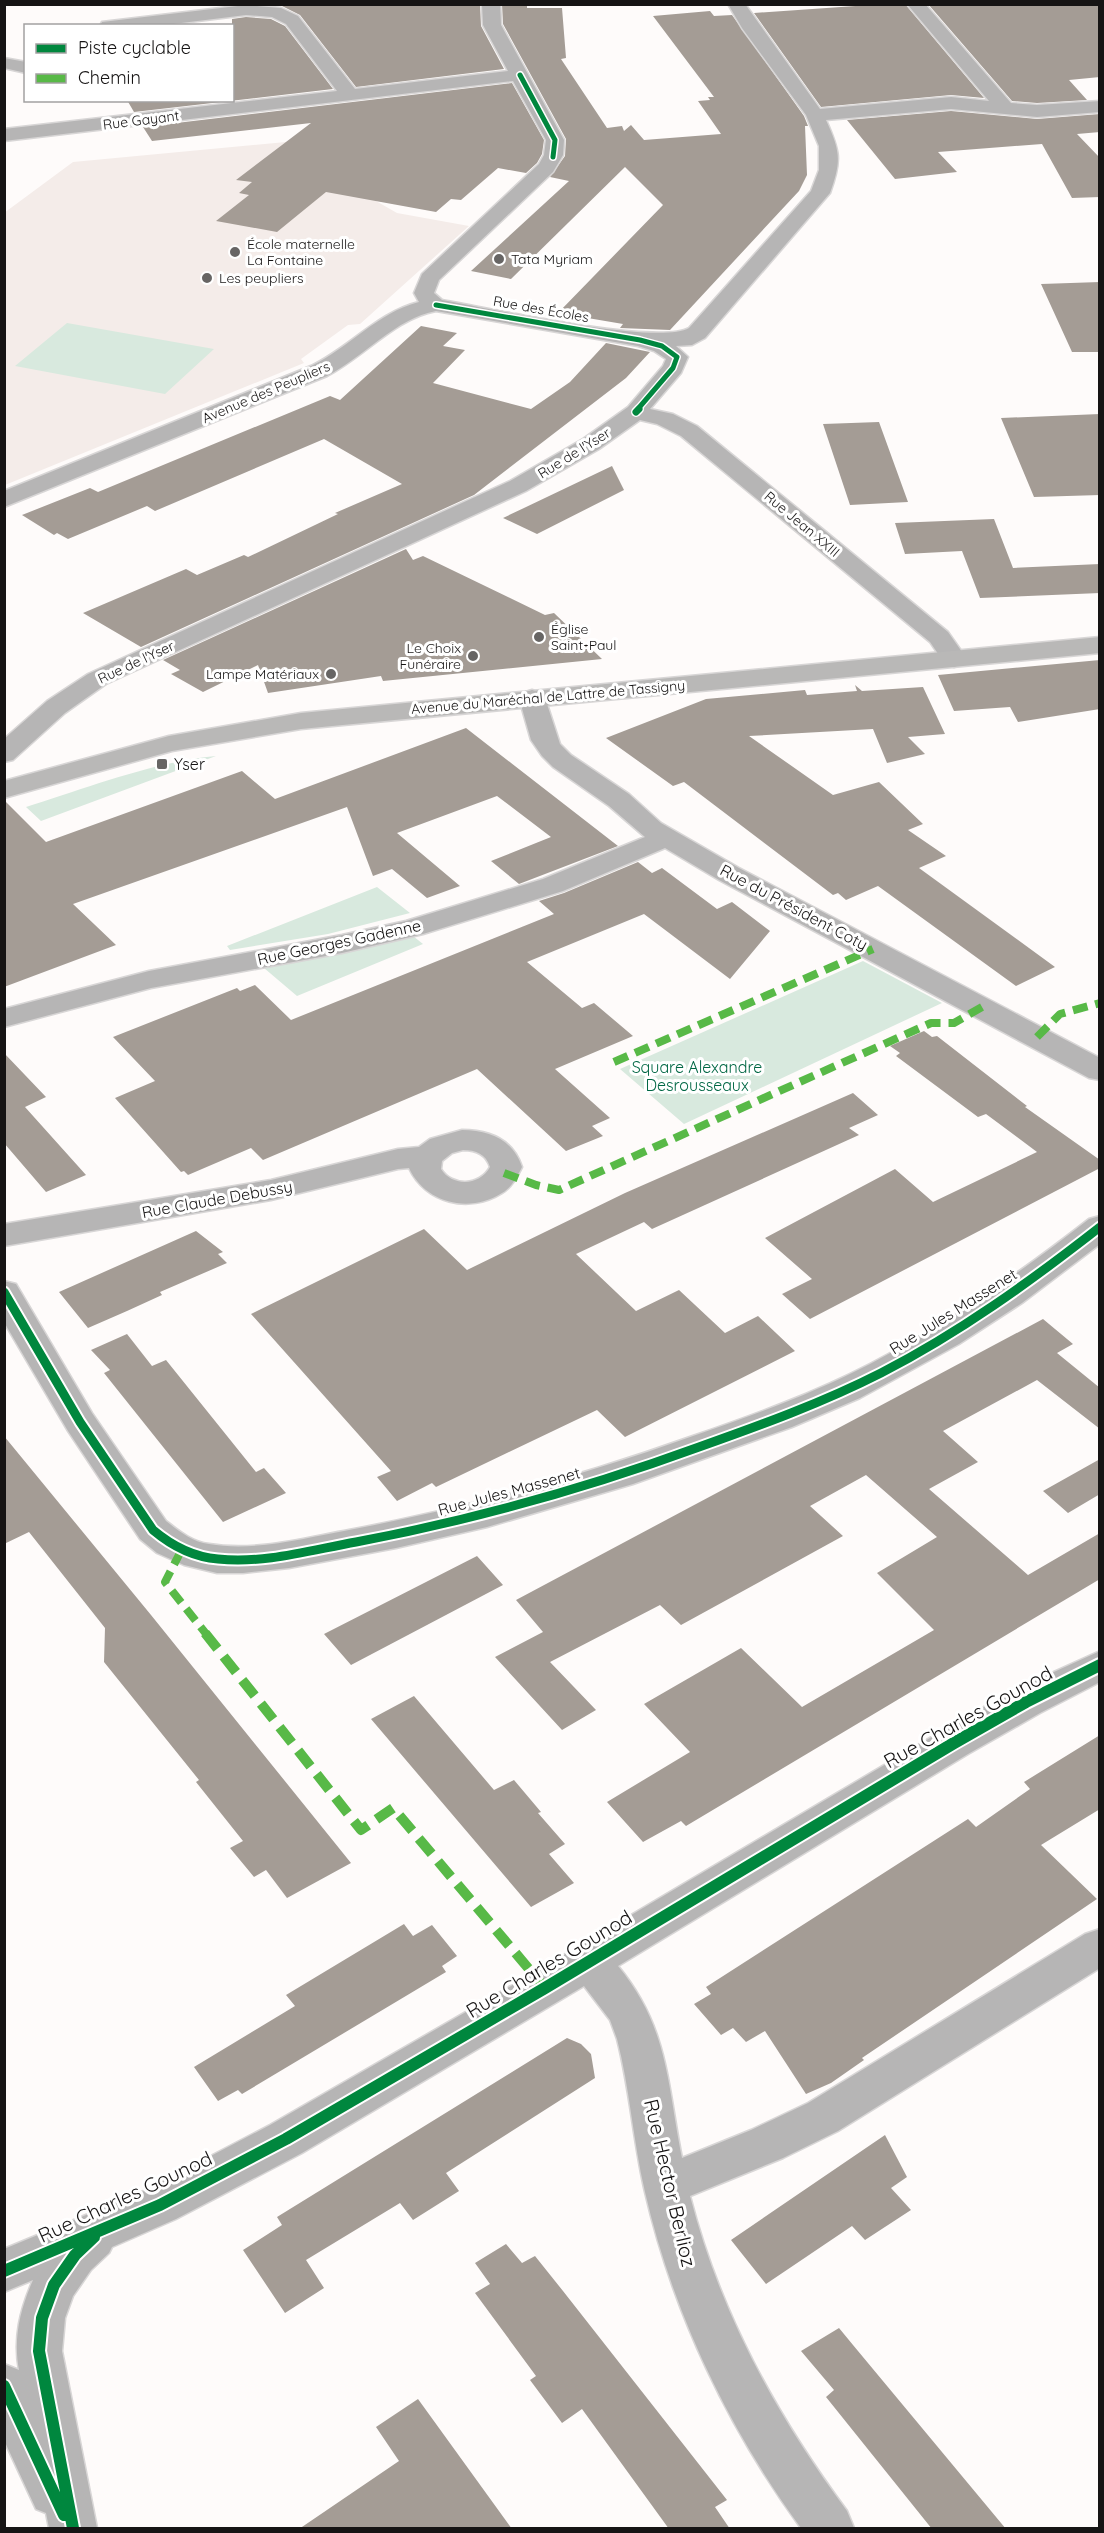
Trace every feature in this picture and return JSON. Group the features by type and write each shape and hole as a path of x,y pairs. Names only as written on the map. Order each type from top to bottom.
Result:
{"main road":[{"name":"Avenue du Maréchal de Lattre de Tassigny","path":"4,790 169,744 235,731 320,719 1100,645"}],"street":[{"path":"436,305 424,293 429,278 546,168 553,157 555,140 496,34 492,25 490,4"},
{"path":"640,340 674,341 697,333 820,193 827,178 830,154 815,115 748,24 736,4"},
{"path":"915,4 1005,108"},
{"path":"120,24 209,9 265,10 288,17 350,95"},
{"name":"Rue Gayant","path":"4,135 520,75"},
{"path":"815,115 951,103 1037,111 1100,106"},
{"name":"Rue des Écoles","path":"436,305 640,340"},
{"name":"Avenue des Peupliers","path":"4,500 319,371 349,354 398,315 423,306 436,305"},
{"name":"Rue de l'Yser","path":"4,754 56,707 97,679 518,486 591,444 636,412 673,368 676,357 662,346 640,340"},
{"name":"Rue Jean XXIII","path":"636,412 664,419 689,431 939,637 954,659"},
{"name":"Rue du Président Coty","path":"532,698 544,740 551,750 619,800 651,829 1100,1071"},
{"name":"Rue Georges Gadenne","path":"4,1018 149,980 342,944 423,925 553,885 666,838"},
{"name":"Rue Claude Debussy","path":"4,1235 216,1200 303,1183 398,1159 427,1157"},
{"name":"Rue Jules Massenet","path":"4,1292 80,1422 153,1530 165,1542 181,1551 226,1560 247,1559 396,1535 484,1515 631,1473 780,1418 849,1389 909,1357 1038,1275 1100,1227"},
{"name":"Rue Charles Gounod","path":"4,2271 160,2205 286,2139 954,1743 1026,1702 1100,1665"},
{"path":"667,2185 767,2144 823,2117 1100,1946"},
{"name":"Rue Hector Berlioz","path":"589,1961 630,2017 642,2049 656,2137 689,2272 732,2371 781,2460 830,2529"},
{"path":"72,2529 39,2351 42,2318 54,2285 75,2255 102,2229"},
{"path":"4,2386 72,2529"}],"shaded area":[{"name":"Les peupliers","path":"371,134 376,201 397,213 469,226 360,324 348,325 301,359 304,363 5,485 4,213 73,162"}],"green space":[{"path":"67,323 214,349 165,394 15,366"},
{"path":"216,756 41,821 26,807 145,770"},
{"path":"377,887 410,913 328,934 230,950 227,946"},
{"path":"413,936 423,944 297,996 264,968"},
{"name":"Square Alexandre Desrousseaux","path":"863,961 942,1003 684,1124 620,1069"}],"building":[{"path":"267,4 480,4 481,26 504,69 356,87 300,15 282,6"},
{"path":"502,4 527,4 527,8 562,8 566,58 561,59 607,128 622,126 624,131 631,125 644,140 721,134 698,101 710,100 708,97 714,97 653,16 710,11 714,16 732,15 804,116 808,126 805,126 807,175 799,191 670,330 620,328 623,324 558,313 663,205 625,167 511,279 471,271 569,181 550,177 565,156 566,139 503,24"},
{"path":"905,4 984,98 951,95 821,107 754,13"},
{"path":"928,4 1100,4 1100,77 1069,80 1087,100 1037,103 1012,101"},
{"path":"246,17 271,19 285,26 333,89 234,100 234,24 232,24 232,19"},
{"path":"512,83 544,140 542,154 537,163 526,173 498,168 461,200 451,199 436,212 326,192 277,232 216,221 249,195 239,193 252,182 236,180 311,123 152,141 143,127"},
{"path":"128,102 221,102 134,112"},
{"path":"951,111 1037,119 1100,114 1100,132 1077,134 1100,158 1100,197 1072,198 1042,144 938,152 957,172 895,179 847,120"},
{"path":"1100,282 1100,352 1072,352 1041,284"},
{"path":"421,326 457,333 443,346 465,350 433,383 531,409 570,382 606,343 650,352 626,378 474,495 141,647 83,613 186,569 197,575 244,555 248,557 338,514 335,513 402,484 324,439 155,511 147,506 68,539 57,533 54,535 22,515 90,488 98,492 330,396 340,400"},
{"path":"1100,414 1100,495 1034,497 1001,418"},
{"path":"879,422 908,502 850,505 823,424"},
{"path":"612,466 624,490 537,534 503,518"},
{"path":"994,519 1013,568 1100,564 1100,593 980,598 962,551 905,554 895,523"},
{"path":"406,549 413,560 423,556 545,615 554,613 602,659 383,681 381,676 268,693 258,665 203,692 171,674 180,670 163,660"},
{"path":"1100,660 1100,709 1018,722 1010,707 954,711 938,675"},
{"path":"855,685 862,691 923,687 945,734 908,737 925,754 887,763 873,729 749,736 833,795 879,782 923,824 908,830 946,856 919,868 1055,967 1016,986 878,886 846,900 838,893 833,895 684,782 673,786 606,738 706,699 805,690 807,695 857,691"},
{"path":"466,728 618,846 519,884 491,861 551,837 497,796 397,833 460,886 427,898 392,869 373,876 347,807 73,904 116,945 4,987 4,800 46,842 242,771 275,799"},
{"path":"638,862 652,873 662,868 717,909 732,902 770,931 730,979 644,914 527,962 582,1008 594,1003 633,1036 555,1069 610,1118 592,1126 603,1136 566,1151 477,1069 263,1160 251,1148 188,1175 184,1171 181,1172 115,1098 155,1081 113,1037 237,988 240,991 255,985 291,1020 554,914 539,901"},
{"path":"924,1031 932,1037 937,1036 1027,1106 1025,1107 1100,1160 1100,1168 810,1319 782,1294 812,1279 765,1238 895,1169 933,1202 1037,1152 986,1114 978,1117 896,1056 900,1053 890,1046"},
{"path":"4,1053 46,1097 25,1107 86,1175 46,1192 4,1143"},
{"path":"853,1093 878,1115 849,1128 859,1135 652,1229 644,1222 576,1254 636,1311 679,1290 725,1333 758,1316 795,1351 625,1437 597,1410 436,1487 432,1483 397,1501 377,1477 391,1471 251,1314 424,1229 467,1270 625,1193"},
{"path":"196,1231 223,1252 218,1254 227,1263 160,1292 162,1295 127,1311 88,1328 59,1292"},
{"path":"1043,1319 1073,1344 1057,1353 1100,1388 1100,1429 1037,1380 943,1431 978,1462 929,1489 1028,1575 1100,1533 1100,1579 686,1826 681,1821 643,1842 607,1802 690,1752 644,1704 741,1648 802,1707 934,1630 877,1573 937,1537 866,1475 810,1506 843,1536 681,1625 660,1605 550,1662 596,1710 562,1730 495,1657 543,1632 516,1600"},
{"path":"127,1334 152,1366 166,1360 256,1472 264,1468 286,1493 223,1522 104,1373 110,1370 91,1350"},
{"path":"4,1436 351,1863 287,1898 266,1870 254,1877 230,1848 243,1841 196,1782 199,1780 104,1662 105,1628 29,1532 4,1544"},
{"path":"1100,1459 1100,1494 1068,1513 1043,1491"},
{"path":"477,1556 503,1585 351,1665 324,1634"},
{"path":"414,1696 494,1790 514,1780 565,1844 549,1854 574,1883 531,1907 371,1719"},
{"path":"1100,1735 1100,1809 1041,1845 1097,1899 862,2058 864,2060 831,2083 806,2094 765,2031 746,2042 733,2028 721,2035 694,2004 711,1994 706,1987 968,1819 976,1827 1030,1789 1024,1782"},
{"path":"404,1924 413,1936 432,1925 457,1956 442,1966 446,1972 242,2094 238,2090 218,2101 194,2067 295,2006 286,1995"},
{"path":"567,2038 581,2044 591,2054 595,2078 446,2173 459,2191 413,2220 400,2203 306,2260 324,2288 285,2313 243,2250 282,2225 277,2217"},
{"path":"885,2135 907,2177 891,2188 911,2210 865,2240 852,2226 766,2284 731,2240"},
{"path":"506,2244 522,2263 535,2256 563,2291 727,2500 715,2507 730,2529 669,2529 582,2409 562,2423 530,2380 536,2376 475,2293 490,2284 475,2263"},
{"path":"839,2328 1006,2529 932,2529 826,2397 834,2390 801,2351"},
{"path":"418,2399 512,2529 299,2529 399,2461 376,2427"}],"marked path":[{"path":"614,1062 873,949"},
{"path":"1037,1037 1060,1014 1100,1003"},
{"path":"504,1173 536,1185 559,1190 931,1023 954,1023 982,1007"},
{"path":"181,1551 165,1582 361,1830 393,1808 545,1988"}],"cycle path":[{"path":"520,75 555,140 553,157"},
{"path":"436,305 640,340 662,346 677,357 673,368 636,412"},
{"path":"4,1292 80,1422 153,1530 170,1543 188,1552 217,1559 243,1560 396,1534 487,1514 621,1475 779,1418 881,1373 947,1336 1010,1295 1100,1227"},
{"path":"4,2271 160,2205 286,2139 545,1988 954,1743 1026,1702 1100,1665"},
{"path":"73,2528 39,2351 42,2318 54,2285 75,2255 94,2237"},
{"path":"4,2386 64,2515"}],"place":[{"name":"École maternelle La Fontaine","path":"235,252"},
{"name":"Tata Myriam","path":"499,259"},
{"name":"Les peupliers","path":"207,278"},
{"name":"Église Saint-Paul","path":"539,637"},
{"name":"Le Choix Funéraire","path":"473,656"},
{"name":"Lampe Matériaux","path":"331,674"},
{"name":"Yser","path":"162,764"}]}
